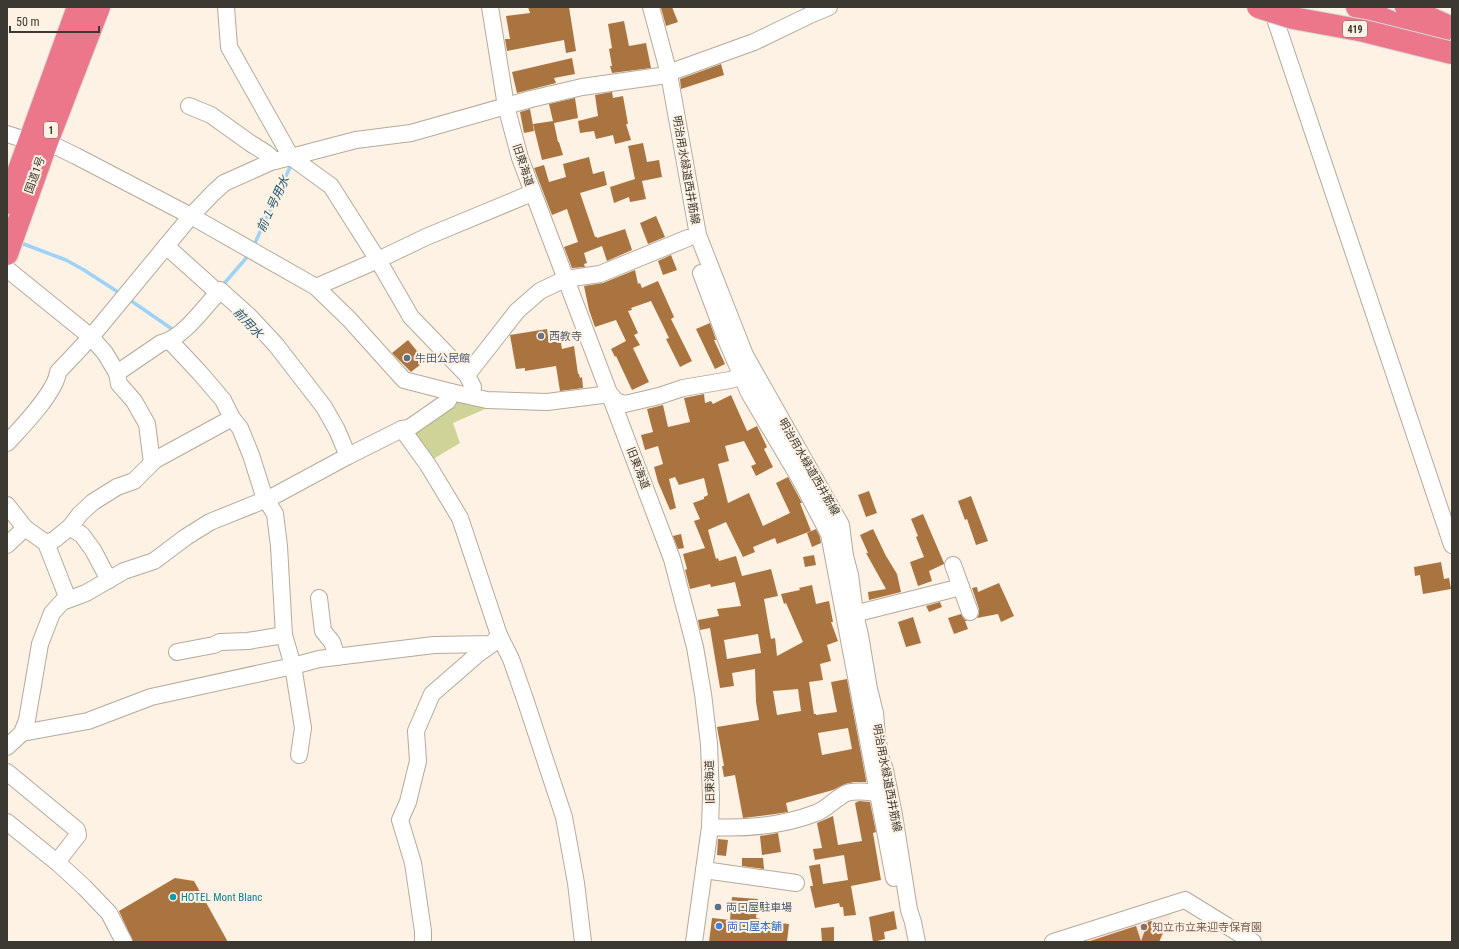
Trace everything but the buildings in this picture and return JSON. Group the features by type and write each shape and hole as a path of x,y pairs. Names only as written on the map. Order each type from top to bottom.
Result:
{"highway":[{"name":"国道1号","path":"7,254 78,7"},
{"name":"国道1号","path":"7,202 38,142 99,7"},
{"name":"419","path":"1258,7 1293,18 1364,31 1452,53"},
{"name":"419","path":"1357,7 1452,49"},
{"path":"1385,7 1452,37"},
{"path":"1406,7 1452,28"}],"street":[{"path":"226,7 229,47 291,158 331,186 378,260 411,317 467,375 473,387 471,396"},
{"name":"旧東海道","path":"490,7 506,106 520,158 672,559 695,647 703,694 709,744 711,798 710,827 694,942"},
{"path":"642,7 664,75 676,174 688,238 725,337 749,393 800,479 841,531 850,615 878,793 906,942"},
{"name":"明治用水緑道西井筋線","path":"651,7 698,235 745,355 841,525 841,531"},
{"path":"7,443 38,408 58,378 58,372 91,337 190,216 224,183 275,161 356,140 411,133 531,99 582,87 664,75 754,42 829,7"},
{"path":"1272,7 1452,545"},
{"path":"189,106 211,115 266,153 275,161"},
{"path":"7,134 38,142 76,156 190,216 316,287 349,320 404,380 487,400 547,402 610,394 616,401 625,404 660,396 683,388 730,380 743,376"},
{"path":"316,287 426,237 474,218 532,192"},
{"path":"467,375 517,311 540,291 565,279 600,274 688,238"},
{"path":"166,246 216,291 249,316 276,345 324,407 337,430 348,456"},
{"path":"7,269 91,337 105,353 117,373 119,384 134,401 147,424 152,463"},
{"path":"117,373 161,343 170,341 178,335 216,291"},
{"path":"170,341 223,400 232,418 240,428 252,455 266,499 275,514 279,546 284,635 293,666 304,728 299,755"},
{"path":"7,747 22,733 27,720 40,644 52,613 62,602 86,593 124,571 154,561 186,537 210,522 266,499 402,429 409,428 448,401 451,392"},
{"path":"46,543 54,540 70,527 92,502 117,487 134,480 152,463 232,418"},
{"path":"402,429 428,465 460,518 496,639 511,659 564,817 576,883 583,942"},
{"path":"7,506 24,528 46,543 68,600"},
{"path":"70,527 82,535 93,550 109,580"},
{"path":"7,545 24,528"},
{"path":"953,565 970,612"},
{"path":"850,615 961,587"},
{"path":"319,598 323,631 332,642 337,657"},
{"name":"明治用水緑道西井筋線","path":"850,615 860,635 867,678 875,713 880,756 885,770 894,815 909,910 917,942"},
{"path":"177,652 214,646 220,642 284,635"},
{"path":"22,733 88,722 151,697 319,659 496,639"},
{"path":"423,942 423,931 413,863 400,820 408,802 418,761 416,731 432,694 496,639"},
{"path":"7,772 78,830 78,835 57,862"},
{"path":"710,827 733,828 785,823 818,813 846,793 878,793"},
{"path":"7,822 57,862 84,887 109,913 124,942"},
{"path":"704,870 796,883"},
{"path":"1053,942 1185,900 1253,942"}],"shaded area":[{"name":"知立市立来迎寺保育園","path":"1172,912 1161,942 1072,942"}],"green space":[{"path":"464,401 484,405 485,409 453,423 460,443 430,461 413,433 457,402"}],"waterway":[{"name":"前１号用水","path":"254,245 292,163"},
{"name":"前用水","path":"21,243 66,260 121,294"},
{"name":"前１号用水","path":"222,286 248,256"},
{"name":"前用水","path":"127,298 175,331"}],"place":[{"name":"西教寺","path":"541,336"},
{"name":"牛田公民館","path":"407,358"},
{"name":"HOTEL Mont Blanc","path":"173,897"},
{"name":"両口屋駐車場","path":"718,907"},
{"name":"両口屋本舗","path":"719,926"},
{"name":"知立市立来迎寺保育園","path":"1144,927"}]}
